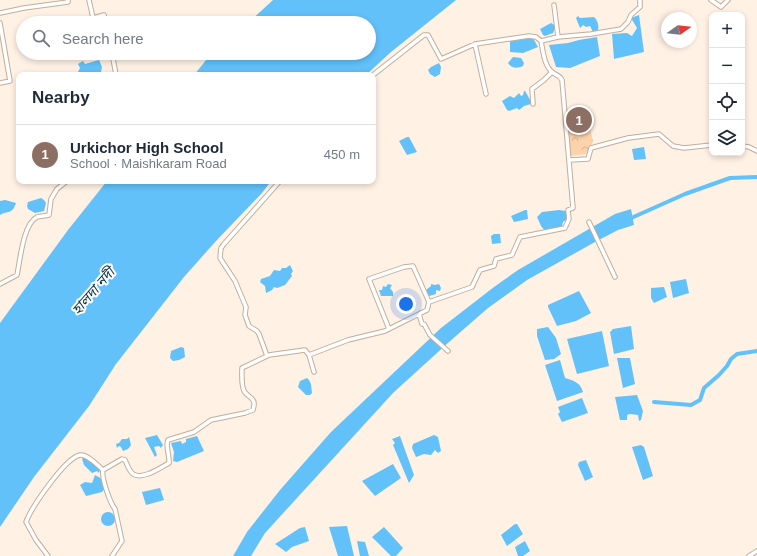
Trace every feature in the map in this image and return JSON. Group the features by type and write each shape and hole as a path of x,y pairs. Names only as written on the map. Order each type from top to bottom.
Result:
{"street":[{"path":"0,13 68,2 68,0"},
{"path":"89,0 93,16"},
{"path":"541,41 558,37 622,29 628,22 631,15 640,7 640,0"},
{"path":"711,0 721,7 728,0"},
{"path":"554,5 558,37"},
{"path":"0,23 10,81 0,83"},
{"path":"376,73 424,35 428,35 441,59 475,44 529,36 536,37 541,41 545,61 552,72 562,80 573,208 568,210 569,219 565,228 520,237 512,255 496,259 494,266 480,270 472,287 429,302"},
{"path":"475,44 486,94"},
{"path":"113,60 115,72"},
{"path":"533,104 532,89 552,72"},
{"path":"569,160 588,159 591,148 628,138 659,134 673,146 684,148 709,145"},
{"path":"745,146 757,151"},
{"path":"0,284 18,275 22,243 31,222 37,217 49,215 51,199 56,190 63,184"},
{"path":"267,356 259,334 249,326 245,316 246,307 235,281 222,263 220,253 224,244 277,184"},
{"path":"590,222 615,277"},
{"path":"309,355 348,340 389,329 427,310 429,302 413,266 404,267 369,279 389,329"},
{"path":"418,314 422,324 424,324 430,335 446,350"},
{"path":"103,470 122,459 125,460 130,470 134,474 140,476 153,472 169,464 170,458 167,444 168,440 194,432 211,420 253,410 253,398 244,390 241,378 242,368 267,356 304,350 309,355 314,372"},
{"path":"48,556 36,540 26,522 29,513 55,476 79,455 90,459 103,470"},
{"path":"103,470 102,474 106,484 107,495 112,506 115,508 122,541 112,556"},
{"path":"749,556 757,551"}],"green space":[{"path":"589,122 593,142 586,154 570,156 567,126"}],"water":[{"path":"273,0 456,0 391,52 369,72 196,72 206,60 376,60 376,16 256,16"},
{"path":"639,15 644,52 614,59 612,34 627,33 632,36 637,28 631,18"},
{"path":"578,16 580,18 594,17 598,23 598,30 593,32 590,26 586,27 583,25 580,28 576,18"},
{"path":"551,23 556,26 553,33 545,36 543,35 540,29"},
{"path":"597,37 600,56 570,68 556,67 549,45"},
{"path":"533,38 538,47 523,53 510,52 510,40"},
{"path":"513,57 521,58 524,63 523,66 514,68 509,65 508,63"},
{"path":"99,60 102,67 101,72 78,72 80,68 78,64 83,61 85,64"},
{"path":"439,63 441,67 440,74 435,77 430,74 428,70"},
{"path":"524,91 532,103 519,110 517,108 509,111 507,110 502,101 510,96 514,98 519,93 521,96 523,95"},
{"path":"409,137 417,152 407,155 399,141"},
{"path":"644,147 646,159 634,160 632,149"},
{"name":"হালদা নদী","path":"105,184 269,184 184,277 116,364 89,406 34,477 0,527 0,323 68,230"},
{"path":"41,198 46,203 44,211 35,213 28,209 28,202"},
{"path":"5,200 16,203 11,211 0,215 0,201"},
{"path":"631,209 634,225 618,230 527,280 488,308 449,342 393,393 265,533 251,556 233,556 247,532 280,490 331,432 441,328 518,270 615,214"},
{"path":"527,210 528,219 514,222 511,216"},
{"path":"559,210 566,211 566,220 563,222 562,227 545,231 537,217 542,212"},
{"path":"494,234 500,234 501,243 492,244 491,236"},
{"path":"290,265 293,271 291,274 292,276 285,285 277,288 274,287 266,293 265,286 260,282 261,279 270,276 274,270 280,271 282,268 286,268"},
{"path":"686,279 689,293 673,298 670,282"},
{"path":"388,284 392,285 390,288 393,292 393,296 381,296 379,290 382,290 383,286 386,287"},
{"path":"431,284 439,284 441,288 440,291 436,290 436,294 429,296 426,290 431,286"},
{"path":"664,287 667,297 654,303 651,298 651,288"},
{"path":"579,291 591,313 576,321 557,326 548,305"},
{"path":"631,326 634,349 614,354 610,332 613,329"},
{"path":"548,327 556,338 561,354 554,359 545,360 537,336 537,329"},
{"path":"602,331 609,366 577,374 567,339"},
{"path":"181,347 184,348 185,357 173,361 170,358 171,351"},
{"path":"617,358 630,358 635,384 623,388"},
{"path":"560,360 565,378 578,384 583,392 557,401 545,365"},
{"path":"307,378 311,385 312,393 310,395 306,395 298,387 300,381"},
{"path":"637,395 643,411 641,420 639,421 638,415 630,414 627,415 627,420 620,420 615,397"},
{"path":"582,398 588,413 562,422 558,414 560,412 558,407"},
{"path":"157,435 163,445 161,448 159,446 154,447 157,455 155,457 145,438"},
{"path":"434,435 438,437 441,451 438,453 435,450 431,455 424,454 416,457 412,448 413,444"},
{"path":"197,436 204,451 177,462 173,461 174,452 171,443 181,441 182,444 186,442 186,439"},
{"path":"400,436 414,475 409,483 393,445 395,443 392,439"},
{"path":"129,437 131,445 128,449 123,451 119,446 117,448 116,444 122,439 127,439"},
{"path":"641,445 644,447 653,476 643,480 632,447"},
{"path":"84,457 100,469 99,473 97,471 92,473 84,465 82,459"},
{"path":"586,460 593,477 585,481 578,465 579,462"},
{"path":"393,464 401,478 375,496 362,481"},
{"path":"95,475 102,479 106,487 102,492 86,496 80,485 85,482 92,483"},
{"path":"160,488 164,500 146,505 142,492"},
{"path":"108,512 113,514 115,519 113,524 108,526 103,524 101,519 103,514"},
{"path":"517,524 523,534 507,546 501,535"},
{"path":"347,526 354,556 338,556 329,527"},
{"path":"305,527 309,541 292,547 286,552 275,544 300,528"},
{"path":"384,527 403,548 396,556 391,556 372,537"},
{"path":"357,541 365,542 369,556 360,556"},
{"path":"525,541 530,551 523,556 518,556 515,547"}],"waterway":[{"path":"629,219 685,194 730,178 757,177"},
{"path":"654,402 691,405 700,400 704,388 719,375 731,359 737,354 757,351"}],"place":[{"name":"Urkichor High School","path":"579,120"}]}
